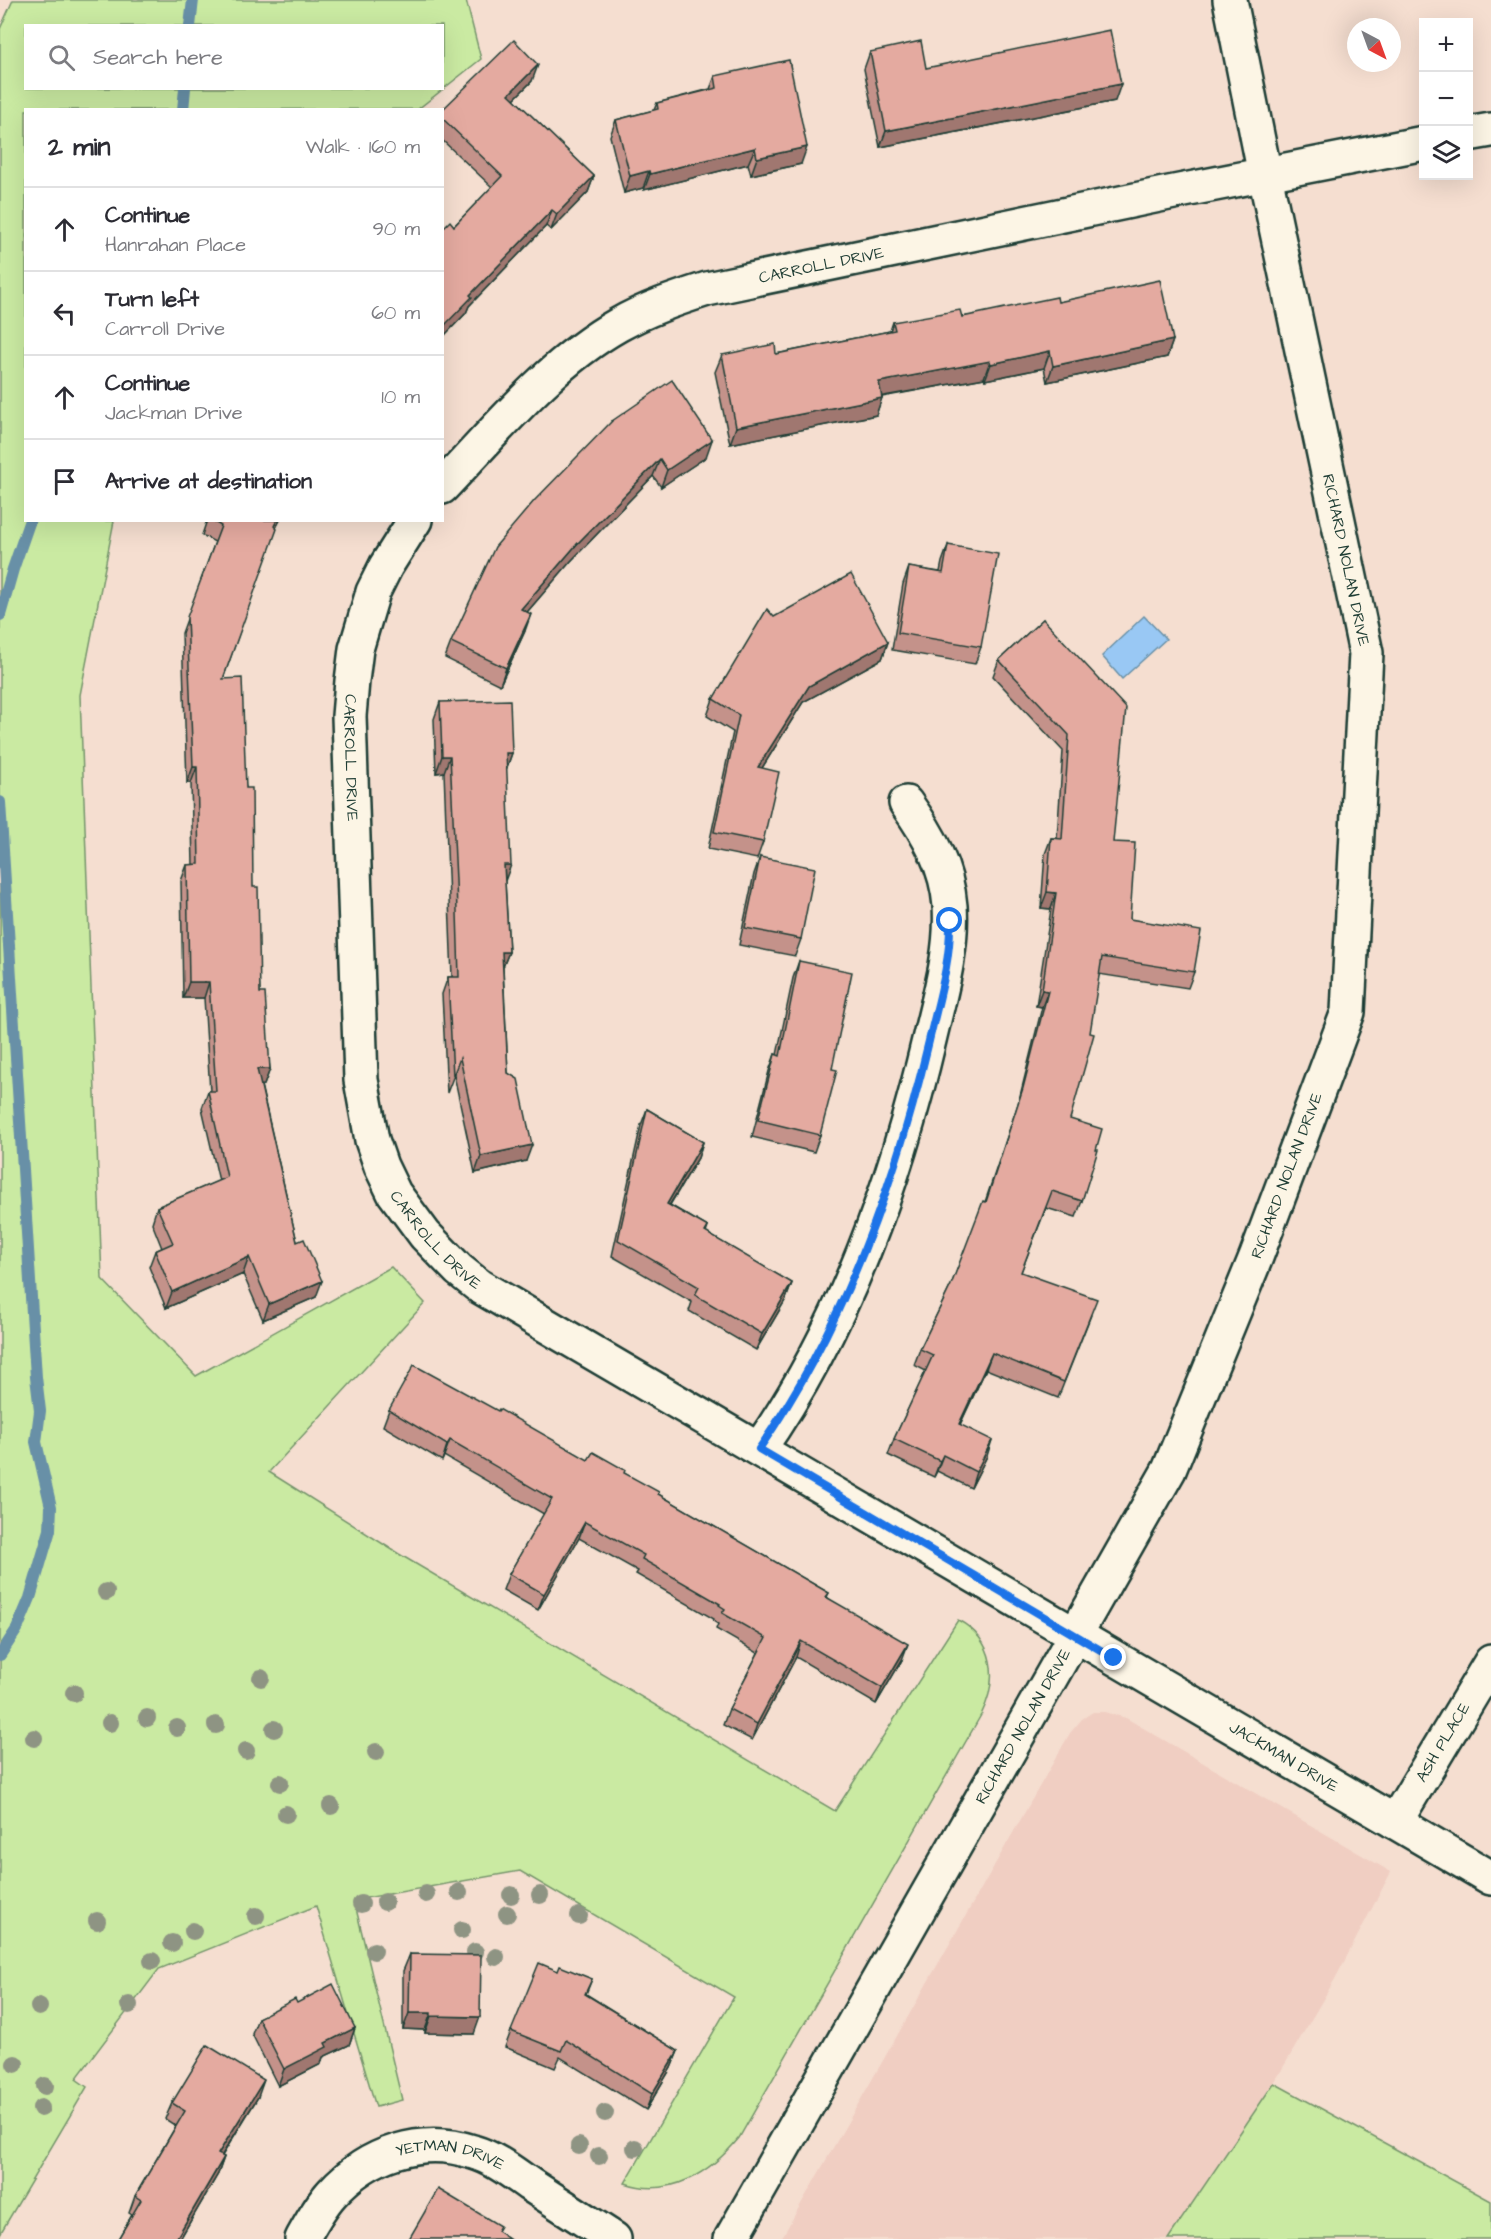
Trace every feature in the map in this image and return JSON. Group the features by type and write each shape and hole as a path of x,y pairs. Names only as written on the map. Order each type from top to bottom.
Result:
{"street":[{"name":"RICHARD NOLAN DRIVE","path":"731,2239 1169,1470 1256,1257 1348,1012 1366,653 1230,0"},
{"path":"1473,133 1491,130"},
{"path":"1265,175 1419,144"},
{"name":"CARROLL DRIVE","path":"444,485 565,363 616,326 647,310 678,298 718,287 1265,175"},
{"name":"CARROLL DRIVE","path":"414,522 386,566 370,601 356,650 349,716 362,1080 372,1140 394,1193 442,1254 479,1286 1075,1636"},
{"path":"759,1449 781,1417 815,1358 869,1236 909,1120 937,1006 951,936 950,905 945,874 934,846 906,803"},
{"name":"JACKMAN DRIVE","path":"1075,1636 1491,1878"},
{"name":"ASH PLACE","path":"1395,1822 1491,1662"},
{"name":"YETMAN DRIVE","path":"302,2239 332,2193 351,2175 375,2159 399,2149 426,2145 475,2152 496,2163 614,2239"}],"shaded area":[{"path":"1093,1712 1104,1712 1126,1718 1391,1872 1335,1979 1274,2083 1168,2239 781,2239 1070,1733 1082,1719"}],"green space":[{"path":"13,0 466,0 481,59 444,88 444,24 24,24 24,90 442,90 419,108 24,108 24,522 114,522 80,695 102,1279 196,1376 391,1267 425,1303 269,1472 399,1554 835,1811 958,1620 980,1638 986,1649 990,1662 990,1688 981,1715 739,2138 716,2162 688,2179 658,2188 625,2183 734,1997 520,1871 354,1900 402,2100 376,2107 316,1906 159,1969 76,2079 87,2087 0,2234 0,29"},
{"path":"1274,2083 1491,2201 1491,2239 1168,2239"}],"water":[{"path":"1144,616 1166,639 1122,679 1102,656"}],"building":[{"path":"1110,30 1121,84 886,131 870,52 921,41 926,68"},
{"path":"514,40 538,65 509,94 594,176 557,214 552,210 470,295 472,297 444,326 444,227 450,221 454,226 502,176 444,120 444,108"},
{"path":"789,60 807,147 757,158 755,148 650,174 649,171 630,176 616,120 658,109 657,103 717,88 715,76"},
{"path":"1160,280 1173,340 1053,366 1050,351 991,364 990,361 879,382 882,398 736,427 722,355 775,344 776,354 895,330 893,322 960,310 962,317 1057,297 1058,302"},
{"path":"672,380 712,440 667,470 660,459 577,544 521,609 531,614 506,668 451,642 495,547 534,501 612,421"},
{"path":"214,522 276,522 274,526 277,529 223,679 242,678 246,788 252,788 253,887 258,887 260,993 265,993 270,1069 257,1069 297,1242 304,1239 322,1281 269,1304 249,1257 172,1292 155,1251 173,1243 157,1207 227,1177 208,1091 216,1091 209,982 189,982 187,865 199,864 197,767 193,767 187,617 221,526"},
{"path":"948,545 998,554 981,647 898,633 909,567 943,573"},
{"path":"851,574 888,642 809,686 758,767 779,772 763,842 714,832 739,715 713,699 767,609 774,617"},
{"path":"1043,619 1126,708 1113,842 1135,843 1130,919 1201,931 1194,972 1102,957 1090,1033 1094,1034 1070,1119 1102,1129 1096,1150 1098,1150 1082,1201 1052,1191 1021,1272 1097,1299 1064,1382 992,1353 959,1424 992,1440 976,1472 943,1455 940,1461 894,1439 933,1355 920,1349 951,1285 983,1201 986,1202 1023,1088 1048,991 1042,990 1056,893 1047,892 1051,838 1062,839 1069,735 999,660"},
{"path":"510,700 512,753 506,753 511,865 504,865 509,952 502,952 508,1073 518,1079 532,1145 481,1156 460,1058 453,1076 448,977 459,977 456,880 450,756 442,756 440,702"},
{"path":"760,857 815,868 801,939 745,928"},
{"path":"799,961 852,972 832,1069 837,1070 820,1135 758,1120 775,1054 780,1056"},
{"path":"647,1109 703,1142 667,1204 708,1227 705,1232 792,1283 762,1334 695,1295 699,1287 618,1240"},
{"path":"414,1365 498,1411 499,1409 588,1460 593,1452 625,1470 624,1473 659,1492 658,1494 829,1593 826,1597 908,1644 882,1688 801,1641 757,1724 729,1709 766,1638 722,1613 725,1609 720,1604 642,1559 644,1555 585,1522 544,1594 509,1574 552,1499 450,1440 447,1445 389,1410"},
{"path":"410,1954 481,1955 480,2017 409,2013"},
{"path":"539,1963 558,1971 560,1966 592,1979 585,1994 678,2051 652,2094 566,2040 561,2051 511,2031"},
{"path":"333,1984 355,2028 325,2043 327,2047 284,2069 258,2018 295,1999 297,2003"},
{"path":"207,2045 264,2080 218,2154 224,2157 176,2239 118,2239 141,2200 135,2196 185,2111 172,2103"},
{"path":"438,2189 500,2226 497,2231 509,2239 409,2239"}],"waterway":[{"path":"190,24 193,0"},
{"path":"183,108 185,90"},
{"path":"0,615 29,522"},
{"path":"0,802 40,1411 36,1442 51,1507 50,1530 30,1598 17,1629 0,1655"}],"route":[{"path":"950,921 951,936 946,967 920,1083 885,1194 853,1275 815,1358 781,1417 759,1449 1114,1658"}]}
